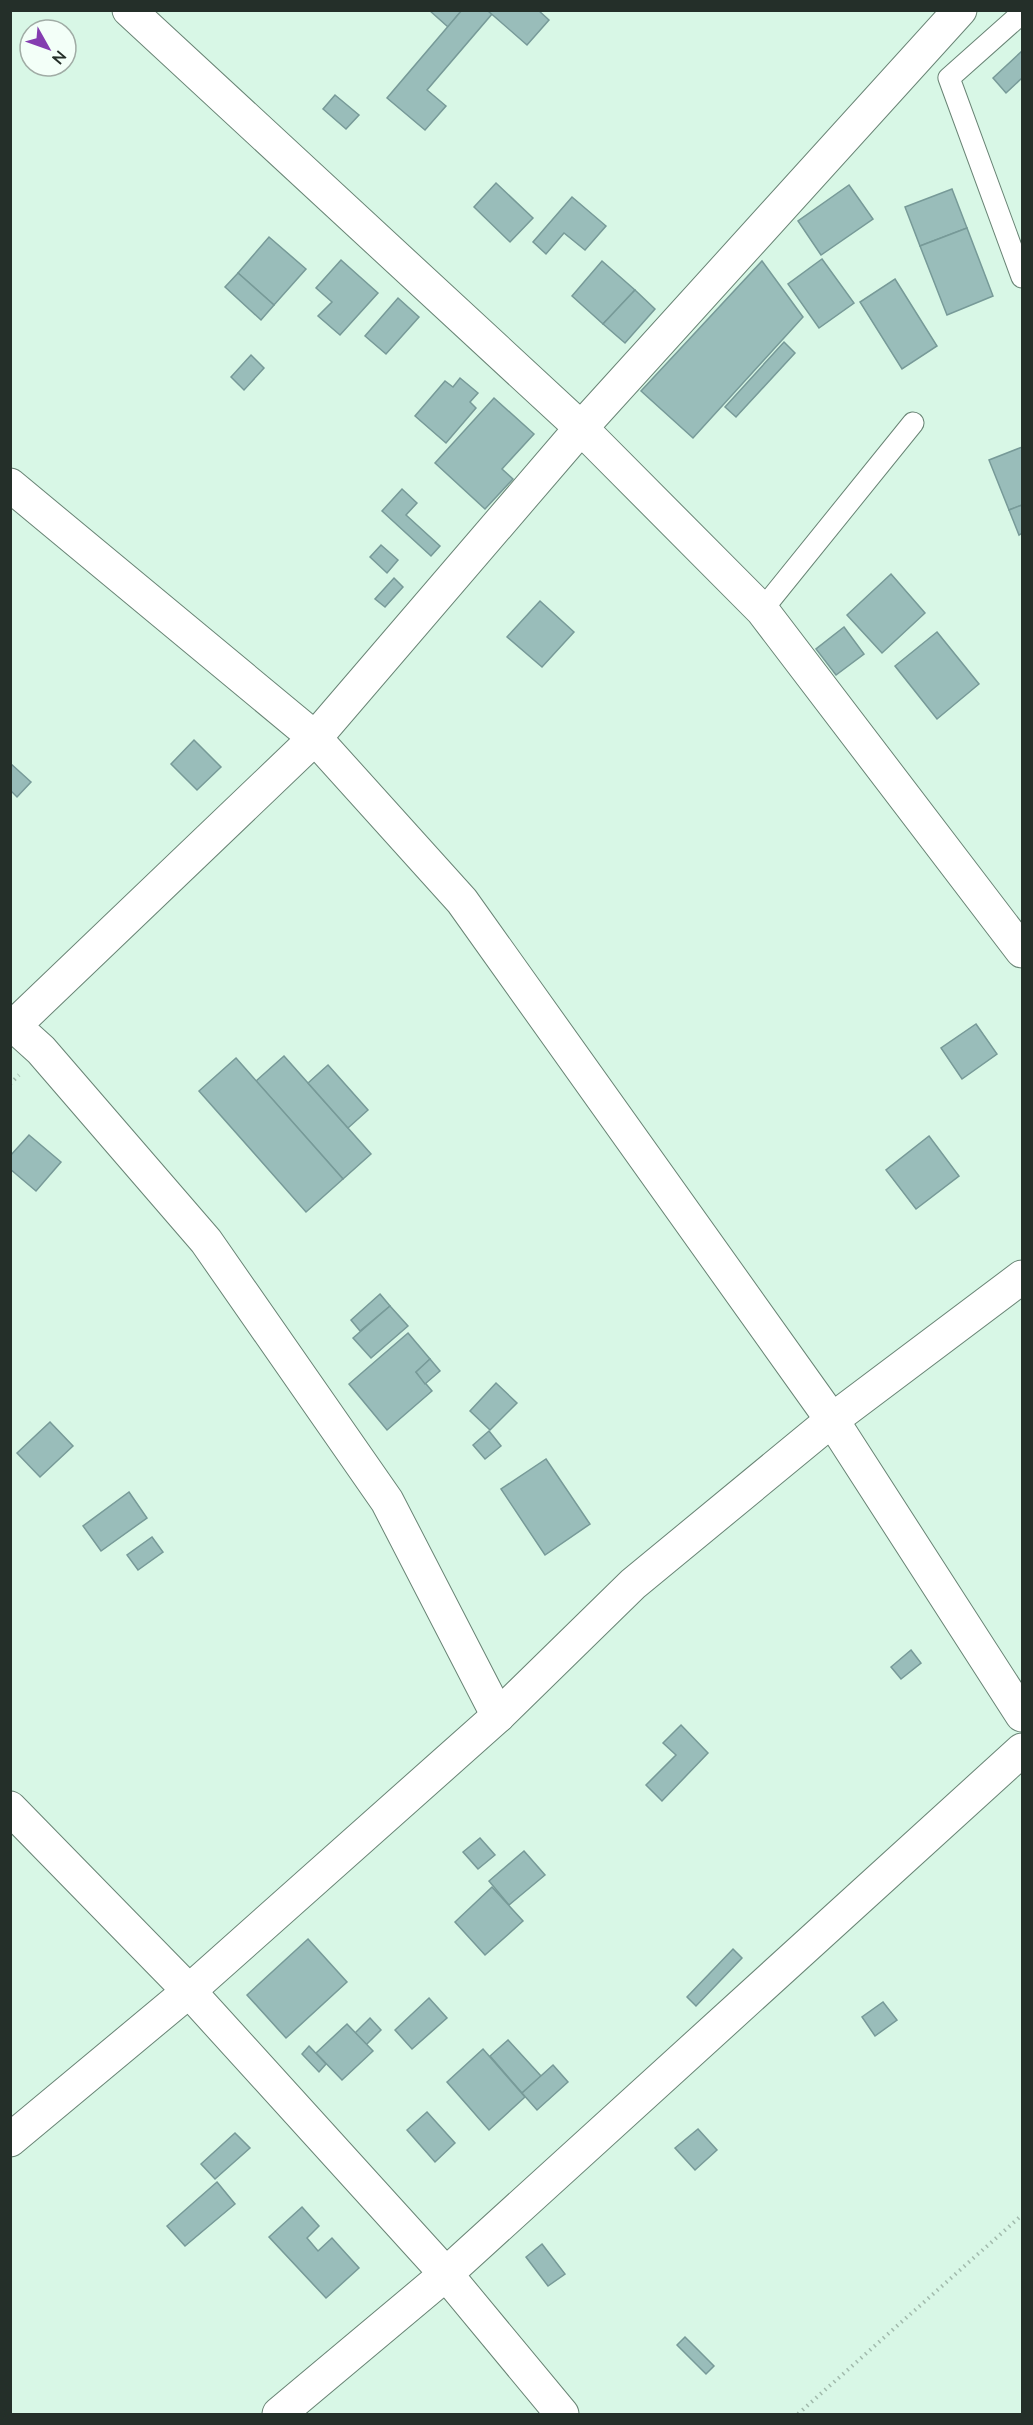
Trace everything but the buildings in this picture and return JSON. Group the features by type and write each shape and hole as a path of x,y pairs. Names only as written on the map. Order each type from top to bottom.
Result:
{"street":[{"path":"129,10 581,428 762,610 1023,951"},
{"path":"498,1716 387,1501 206,1241 41,1050 13,1023 315,738 581,428 960,10"},
{"path":"10,485 315,738 462,901 832,1420 1023,1715"},
{"path":"10,2140 189,1991 498,1716 633,1584 832,1420 1023,1277"},
{"path":"279,2415 446,2274 1023,1750"},
{"path":"10,1808 189,1991 446,2274 562,2415"}],"lane":[{"path":"1023,13 949,78 1023,277"},
{"path":"762,610 913,423"}],"path":[{"path":"798,2415 1023,2215"}]}
